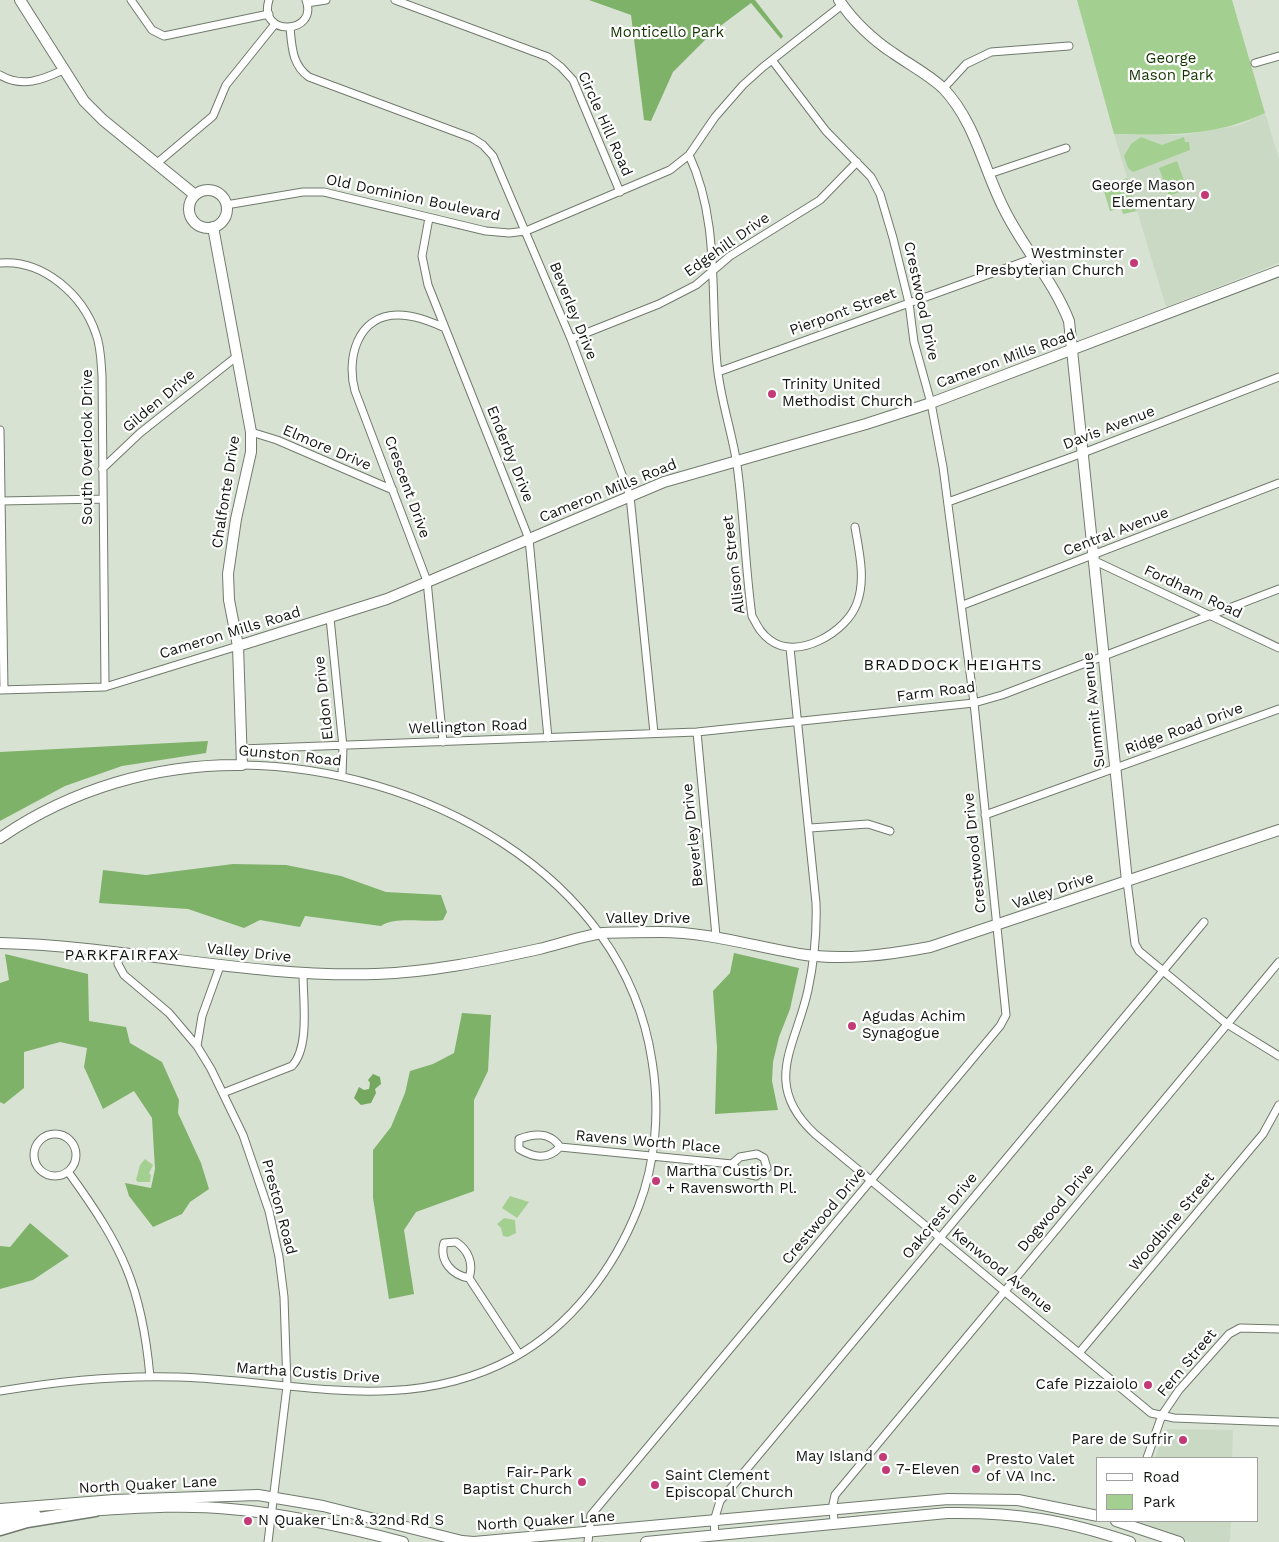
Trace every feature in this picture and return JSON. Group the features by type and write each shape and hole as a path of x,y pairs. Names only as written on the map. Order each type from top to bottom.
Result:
{"highway":[{"path":"0,1529 27,1522 95,1510"}],"street":[{"path":"20,0 63,70 84,100 103,120 195,195"},
{"path":"132,0 152,30 164,36 269,14"},
{"path":"270,0 269,14 275,24 290,28 296,26 304,18 306,2 326,0"},
{"name":"Circle Hill Road","path":"395,0 548,57 561,67 573,80 620,192"},
{"name":"Old Dominion Boulevard","path":"226,205 303,192 324,192 486,231 510,233 526,231 670,170 689,156 728,101 772,60 841,2"},
{"name":"Summit Avenue","path":"841,2 892,53 943,89 961,110 974,132 1004,210 1065,311 1071,331 1071,351 1135,944 1163,972 1227,1024 1279,1056"},
{"path":"156,164 213,116 226,85 275,24"},
{"name":"Beverley Drive","path":"290,28 294,59 303,73 309,77 472,138 483,145 493,156 571,339 630,496 654,733"},
{"path":"943,89 966,64 991,52 1069,46"},
{"path":"1255,62 1279,56"},
{"name":"Crestwood Drive","path":"589,1537 591,1516 1004,1021 1006,1015 963,605 931,403 914,342 909,303 880,194 871,177 826,131 772,60"},
{"path":"0,76 16,82 33,82 63,70"},
{"path":"989,174 1066,148"},
{"name":"Allison Street","path":"689,156 702,190 713,269 718,372 722,403 736,462 752,616 763,634 771,641 790,648"},
{"name":"Edgehill Drive","path":"571,339 675,296 705,279 713,269 768,230 820,200 857,162"},
{"path":"213,190 223,197 226,205 224,220 213,227 202,227 192,219 189,207 195,195 200,191 213,190"},
{"name":"Enderby Drive","path":"429,218 422,256 423,268 443,327 529,539 548,738"},
{"name":"Chalfonte Drive","path":"213,227 251,432 251,452 236,519 228,574 228,600 238,646 242,765"},
{"name":"Pierpont Street","path":"718,372 1034,258"},
{"name":"South Overlook Drive","path":"0,263 29,267 53,278 72,293 88,315 96,334 101,356 105,687"},
{"name":"Cameron Mills Road","path":"2,690 105,687 330,618 428,581 630,496 685,475 736,462 931,403 1279,271"},
{"name":"Crescent Drive","path":"443,327 413,317 397,315 387,317 370,326 356,341 352,352 350,372 355,391 428,581 443,742"},
{"name":"Gilden Drive","path":"102,469 153,422 236,357"},
{"name":"Davis Avenue","path":"948,502 1083,453 1279,377"},
{"path":"0,430 2,690"},
{"name":"Elmore Drive","path":"251,432 277,440 393,490"},
{"name":"Central Avenue","path":"963,605 1094,558 1279,483"},
{"path":"1,502 102,500"},
{"path":"812,956 816,936 816,903 810,828 790,648 835,633 842,627 857,604 861,577 855,527"},
{"name":"Fordham Road","path":"1094,558 1279,648"},
{"name":"Farm Road","path":"697,732 974,703 1002,695 1279,589"},
{"name":"Eldon Drive","path":"330,618 343,746 342,775"},
{"name":"Ridge Road Drive","path":"985,815 1279,709"},
{"name":"Beverley Drive","path":"697,732 716,936"},
{"name":"Wellington Road","path":"241,749 697,732"},
{"name":"Gunston Road","path":"0,838 36,815 77,796 115,782 189,768 218,764 242,765 280,767 342,775 434,806 491,836 546,875 575,902 602,934"},
{"path":"810,828 868,824 890,831"},
{"name":"Valley Drive","path":"0,943 118,952 220,966 302,974 367,974 429,970 482,962 602,934 664,932 716,936 812,956 871,956 930,947 1279,830"},
{"name":"Oakcrest Drive","path":"715,1535 714,1521 720,1501 1204,922"},
{"name":"Martha Custis Drive","path":"0,1391 97,1378 150,1377 181,1377 363,1392 425,1388 464,1380 519,1354 562,1323 601,1277 630,1228 641,1199 652,1155 656,1105 651,1051 634,994 617,958 602,934"},
{"name":"Preston Road","path":"118,952 118,964 124,975 169,1013 197,1046 223,1093 257,1170 274,1233 286,1317 287,1386 268,1542"},
{"name":"Kenwood Avenue","path":"812,956 809,988 802,1015 790,1043 787,1058 789,1100 806,1126 1151,1412 1162,1415 1279,1422"},
{"name":"Dogwood Drive","path":"834,1524 833,1500 838,1491 1279,962"},
{"path":"197,1046 202,1016 220,966"},
{"path":"223,1093 292,1066 297,1060 302,1046 302,974"},
{"name":"Woodbine Street","path":"1079,1352 1263,1134 1279,1104"},
{"path":"55,1134 69,1138 74,1144 77,1158 69,1173 52,1177 41,1172 36,1166 34,1151 42,1139 55,1134"},
{"name":"Ravens Worth Place","path":"560,1147 552,1154 538,1157 519,1149 518,1145 519,1139 536,1134 552,1139 560,1147 732,1164 739,1172 756,1176 767,1168 764,1158 757,1154 740,1157 732,1164"},
{"path":"69,1173 105,1225 125,1262 141,1309 147,1338 150,1377"},
{"path":"469,1278 460,1276 448,1266 444,1256 444,1243 456,1242 465,1249 471,1266 469,1278 519,1354"},
{"name":"Fern Street","path":"1147,1457 1162,1415 1179,1390 1232,1331 1240,1328 1279,1328"},
{"name":"North Quaker Lane","path":"0,1509 132,1499 258,1495 323,1506 458,1541 474,1542 589,1537 714,1521 967,1498 1034,1502 1096,1516"},
{"name":"North Quaker Lane","path":"0,1519 95,1510 171,1506 228,1509 272,1514 354,1528 402,1542"},
{"path":"646,1542 947,1513 1016,1514 1070,1523 1130,1542"},
{"path":"1120,1538 1122,1522 1178,1542"}],"shaded area":[{"name":"George Mason Elementary","path":"1265,113 1279,159 1279,263 1166,307 1114,134 1183,135 1240,125"},
{"path":"373,1074 380,1077 381,1084 375,1089 376,1093 371,1103 361,1105 354,1098 359,1087 364,1090 369,1089 370,1083 368,1080"},
{"path":"1168,1429 1233,1430 1232,1457 1155,1457 1164,1433"},
{"path":"1136,1522 1231,1522 1230,1539 1229,1542 1191,1542 1140,1525"}],"green space":[{"name":"Monticello Park","path":"589,0 755,0 783,36 781,39 751,3 715,30 673,72 651,121 644,120 631,15"},
{"name":"George Mason Park","path":"1077,0 1232,0 1265,113 1227,127 1191,133 1153,135 1114,134"},
{"path":"1141,137 1162,145 1184,137 1185,142 1189,142 1190,150 1133,172 1128,168 1124,156 1131,144"},
{"path":"1177,161 1187,189 1169,196 1159,168"},
{"path":"1127,178 1137,211 1123,214 1121,208 1110,211 1103,188"},
{"path":"208,741 206,753 122,766 65,786 0,821 0,752"},
{"path":"233,864 286,865 341,876 386,892 441,895 447,912 443,920 402,920 381,926 305,916 300,927 260,920 244,928 188,909 99,903 103,870 146,875"},
{"path":"734,953 799,968 790,1009 779,1037 773,1062 772,1081 778,1110 715,1114 717,1048 713,991 730,973"},
{"path":"5,954 88,974 89,1021 126,1027 130,1043 162,1062 179,1100 178,1113 201,1163 209,1189 190,1202 182,1214 153,1227 129,1196 125,1183 151,1188 155,1169 152,1118 134,1091 103,1109 84,1067 87,1048 60,1042 24,1052 24,1088 4,1104 0,1102 0,983 9,980"},
{"path":"462,1013 491,1015 488,1071 474,1100 474,1191 416,1212 404,1230 414,1294 389,1299 373,1198 373,1150 391,1127 405,1093 410,1071 433,1064 454,1053"},
{"path":"145,1159 153,1165 149,1173 151,1175 150,1182 138,1182 136,1180 140,1165"},
{"path":"510,1196 529,1202 517,1218 502,1208"},
{"path":"504,1218 515,1220 516,1233 508,1237 503,1236 501,1228 497,1224"},
{"path":"30,1223 69,1256 33,1280 0,1289 0,1246 10,1247"}],"place":[{"name":"George Mason Elementary","path":"1205,195"},
{"name":"Westminster Presbyterian Church","path":"1134,263"},
{"name":"Trinity United Methodist Church","path":"772,394"},
{"name":"Agudas Achim Synagogue","path":"852,1026"},
{"name":"Martha Custis Dr. + Ravensworth Pl.","path":"656,1181"},
{"name":"Cafe Pizzaiolo","path":"1148,1385"},
{"name":"Pare de Sufrir","path":"1183,1440"},
{"name":"May Island","path":"883,1457"},
{"name":"Presto Valet of VA Inc.","path":"976,1469"},
{"name":"7-Eleven","path":"886,1470"},
{"name":"Fair-Park Baptist Church","path":"582,1482"},
{"name":"Saint Clement Episcopal Church","path":"655,1485"},
{"name":"N Quaker Ln & 32nd Rd S","path":"248,1521"}],"district":[{"name":"BRADDOCK HEIGHTS","path":"953,665"},
{"name":"PARKFAIRFAX","path":"122,955"}]}
